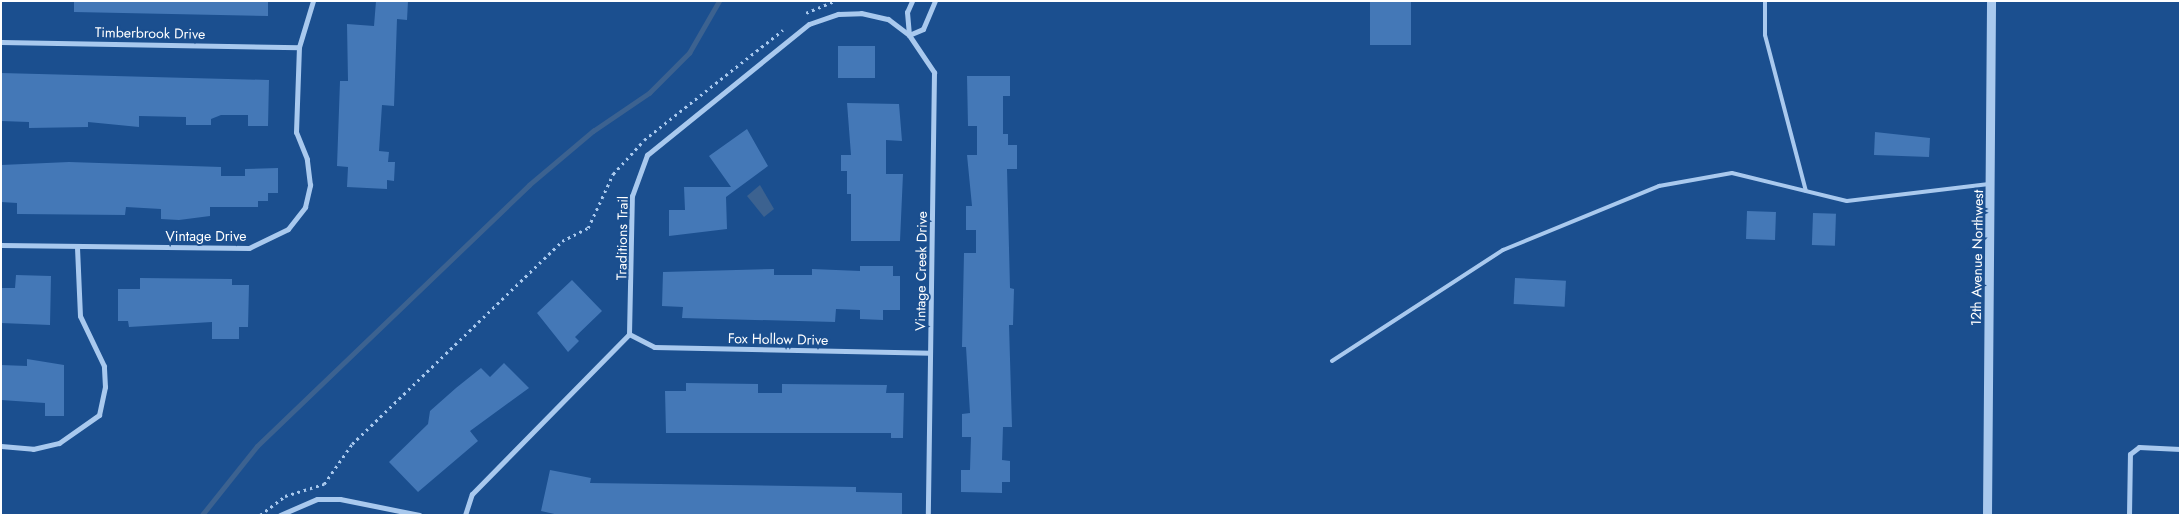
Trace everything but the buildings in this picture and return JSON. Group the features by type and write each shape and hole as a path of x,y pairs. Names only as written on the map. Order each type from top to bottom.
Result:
{"street":[{"name":"Vintage Drive","path":"1,245 249,248 288,229 305,208 310,186 307,159 296,132 299,48 312,1"},
{"path":"912,1 907,12 909,35 923,29 935,1"},
{"name":"12th Avenue Northwest","path":"1987,515 1992,184 1991,1"},
{"name":"Traditions Trail","path":"629,334 632,196 647,155 809,24 838,14 861,13 888,20 909,35"},
{"name":"Vintage Creek Drive","path":"909,35 934,72 936,92 928,515"},
{"name":"Timberbrook Drive","path":"1,42 299,48"},
{"path":"1,446 33,449 59,444 98,416 106,387 104,366 80,316 77,247"},
{"path":"465,515 472,494 629,334"},
{"name":"Fox Hollow Drive","path":"629,334 654,347 930,353"},
{"path":"2129,515 2130,454 2139,447 2180,449"},
{"path":"280,515 317,500 340,499 419,515"}],"lane":[{"path":"1765,1 1765,35 1806,191"},
{"path":"1332,361 1415,311 1503,250 1659,186 1732,173 1847,201 1992,184"}],"path":[{"path":"798,18 834,1"},
{"path":"874,1 888,1"},
{"path":"260,515 285,496 324,484 352,444 562,241 588,228 613,174 644,140 791,24"}],"water":[{"path":"760,185 774,209 764,217 747,196"}],"waterway":[{"path":"202,515 257,446 529,185 593,131 649,93 689,53 719,1"}]}
